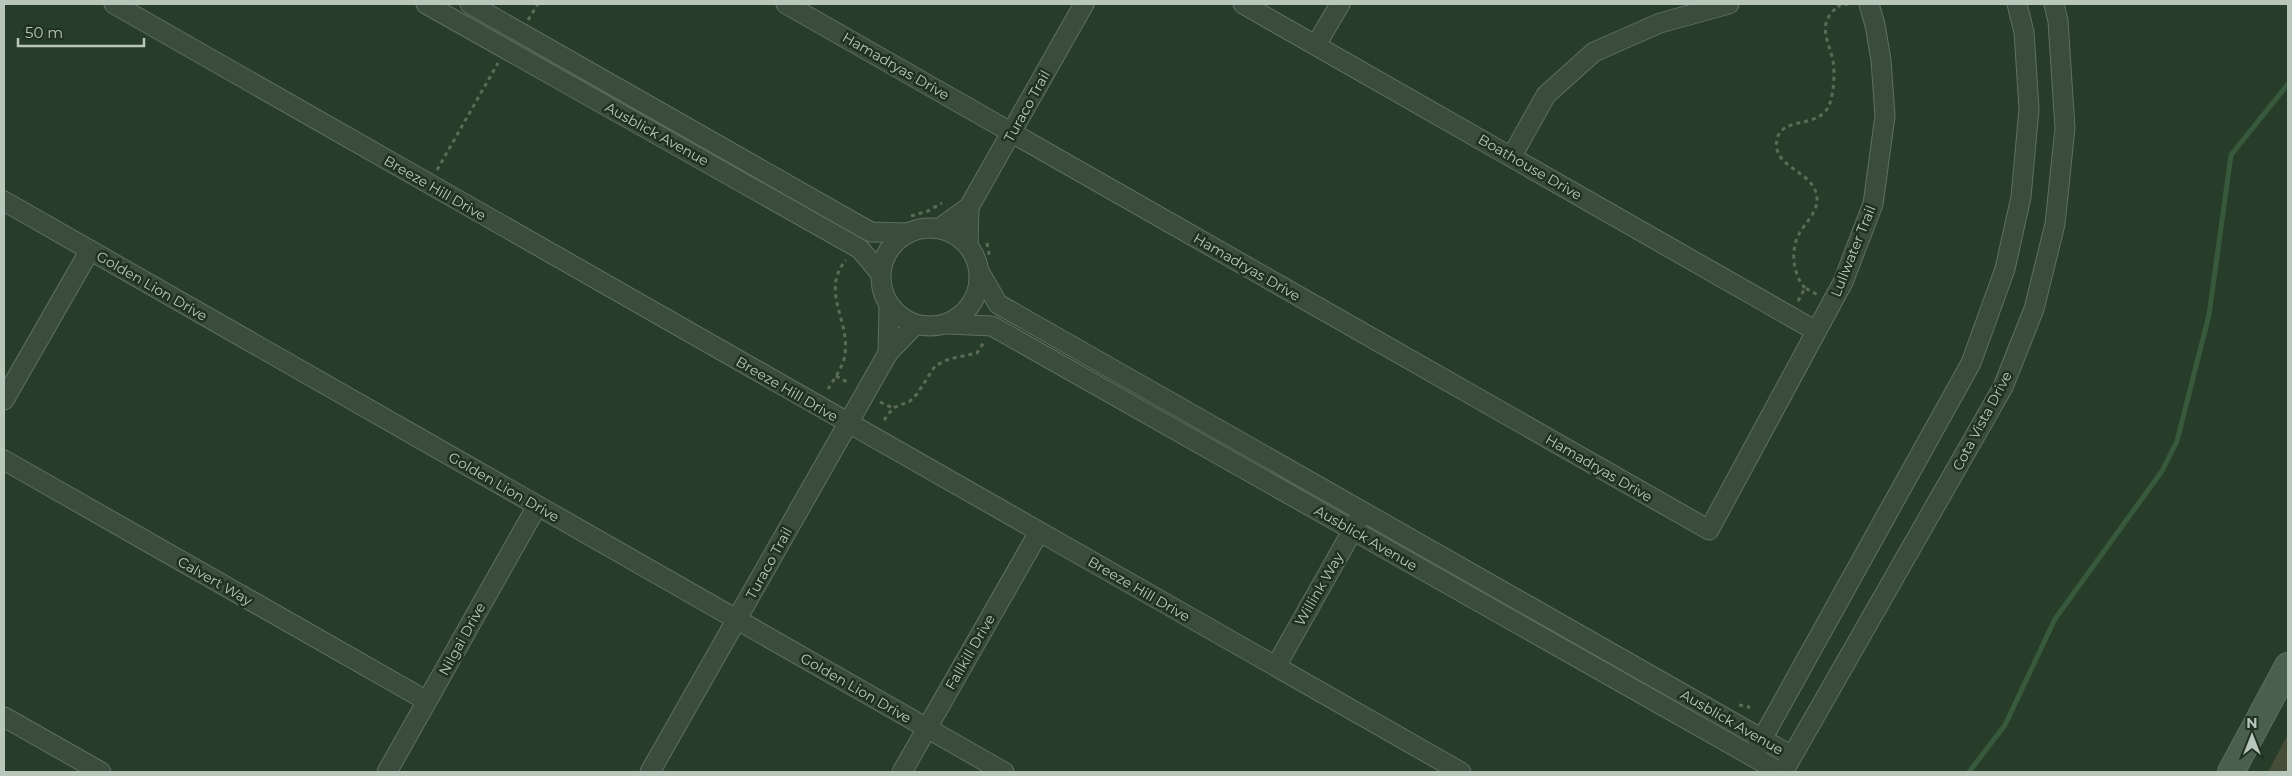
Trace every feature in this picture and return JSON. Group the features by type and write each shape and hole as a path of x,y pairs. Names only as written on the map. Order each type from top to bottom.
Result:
{"main road":[{"path":"2231,772 2288,666"}],"street":[{"name":"Breeze Hill Drive","path":"114,4 1461,772"},
{"name":"Ausblick Avenue","path":"426,4 857,247 880,273"},
{"name":"Ausblick Avenue","path":"470,4 867,230 907,233"},
{"name":"Hamadryas Drive","path":"786,4 1709,530"},
{"name":"Turaco Trail","path":"940,228 969,207 1084,4"},
{"name":"Boathouse Drive","path":"1243,4 1816,331"},
{"path":"1316,45 1340,4"},
{"path":"1512,156 1546,95 1594,52 1660,23 1729,4"},
{"name":"Lullwater Trail","path":"1709,530 1843,282 1873,204 1885,116 1881,60 1869,4"},
{"path":"1752,757 1971,363 2005,269 2021,197 2029,109 2024,32 2018,4"},
{"name":"Cota Vista Drive","path":"1785,767 2003,387 2034,310 2055,224 2065,128 2058,21 2054,4"},
{"name":"Golden Lion Drive","path":"4,201 1004,772"},
{"name":"Turaco Trail","path":"968,244 969,207"},
{"path":"923,228 940,228 956,234 968,244 976,258 980,273 979,290 972,304 961,316 947,324 931,327 915,324 901,317 889,305 882,290 880,273 884,257 894,243 907,233 923,228"},
{"path":"4,400 90,250"},
{"name":"Ausblick Avenue","path":"980,273 998,304 1762,739 1785,767"},
{"name":"Turaco Trail","path":"888,353 889,305"},
{"name":"Turaco Trail","path":"650,772 888,353 915,324"},
{"name":"Ausblick Avenue","path":"947,324 992,326 1752,757 1785,767"},
{"name":"Calvert Way","path":"4,460 427,701"},
{"name":"Nilgai Drive","path":"387,772 537,506"},
{"name":"Willink Way","path":"1276,666 1363,512"},
{"name":"Fallkill Drive","path":"902,772 1039,532"},
{"path":"4,717 102,772"}],"path":[{"path":"527,22 538,4"},
{"path":"1818,295 1805,288 1797,274 1794,259 1798,235 1815,210 1818,200 1816,190 1808,178 1781,159 1778,151 1778,137 1782,130 1788,126 1818,118 1830,104 1833,62 1825,29 1830,12 1839,5 1848,4"},
{"path":"438,170 500,60"},
{"path":"828,389 844,360 846,352 845,335 835,297 835,284 839,268 846,260"},
{"path":"1798,301 1805,288"},
{"path":"884,420 893,408 910,400 935,366 949,360 977,353 985,339"},
{"path":"836,376 850,384"},
{"path":"878,400 893,408"}],"green space":[{"path":"2288,734 2288,772 2268,772"}],"waterway":[{"path":"1969,772 2005,725 2055,619 2162,471 2177,441 2209,315 2231,155 2288,84"}]}
